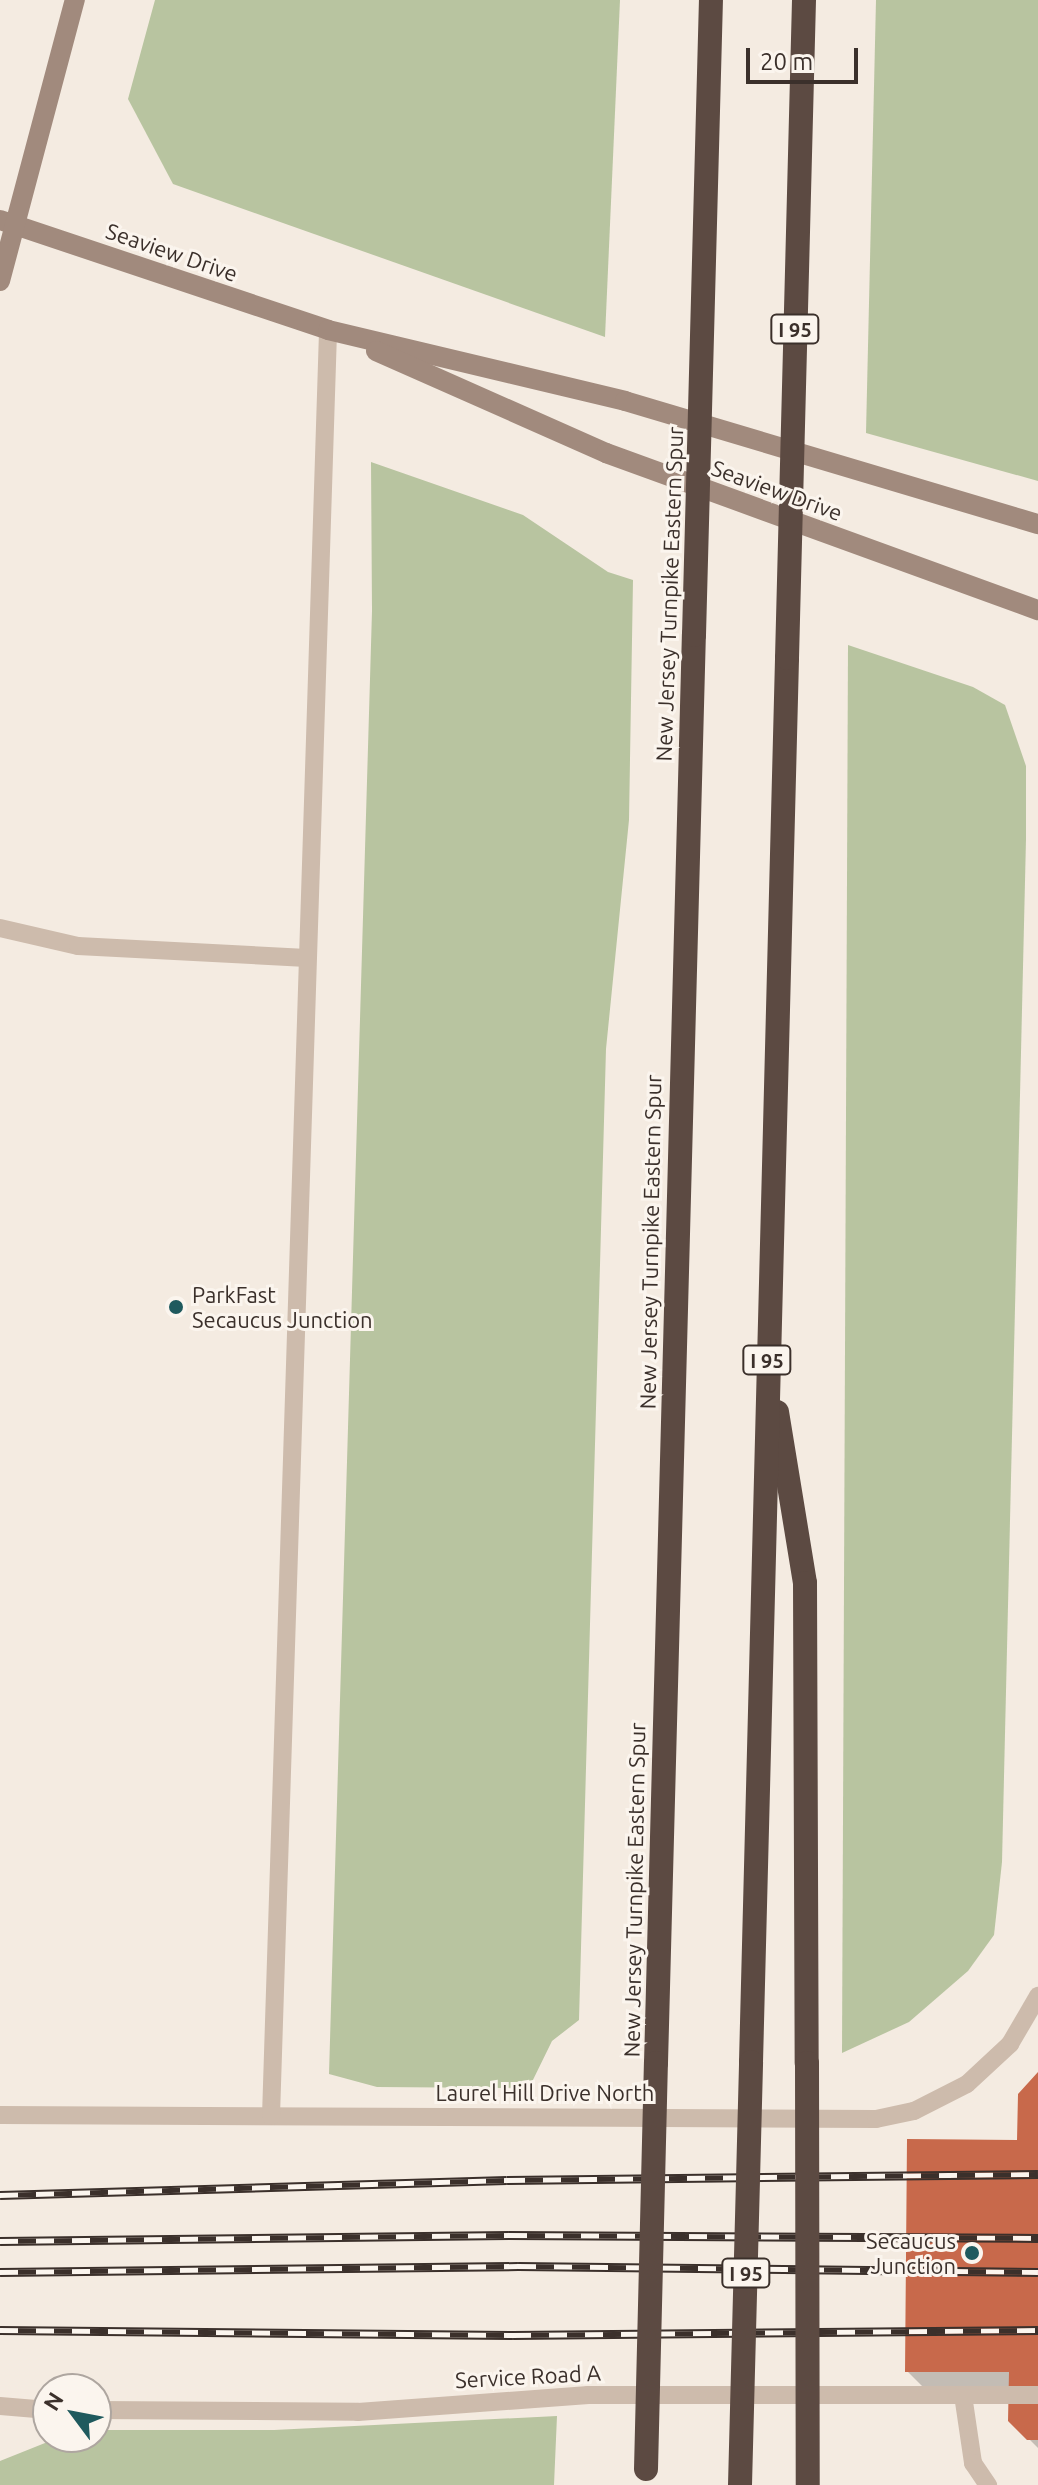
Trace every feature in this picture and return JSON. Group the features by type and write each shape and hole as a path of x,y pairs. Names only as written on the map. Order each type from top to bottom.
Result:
{"highway":[{"name":"New Jersey Turnpike Eastern Spur","path":"645,2480 711,0"},
{"name":"I 95","path":"740,2485 804,0"},
{"path":"767,1355 805,1583 808,2485"}],"main road":[{"path":"0,281 7,222 75,0"},
{"name":"Seaview Drive","path":"7,222 328,330 625,401 1038,524"},
{"name":"Seaview Drive","path":"328,330 606,453 1038,610"}],"lane":[{"path":"271,2116 328,330"},
{"path":"0,928 78,946 307,958"},
{"name":"Laurel Hill Drive North","path":"0,2115 876,2119 914,2111 967,2084 1010,2044 1038,1996"},
{"name":"Service Road A","path":"112,2410 373,2412 588,2395 1038,2395"},
{"path":"963,2395 973,2463 988,2485"},
{"path":"0,2406 32,2409"}],"green space":[{"path":"155,0 620,0 605,337 173,184 128,99"},
{"path":"876,0 1038,0 1038,481 866,433"},
{"path":"371,462 523,515 608,572 633,580 629,820 606,1049 579,2020 552,2041 529,2088 377,2087 329,2074 372,611"},
{"path":"848,645 973,687 1005,705 1026,766 1026,839 1002,1862 994,1935 968,1971 909,2022 842,2053"},
{"path":"557,2416 554,2485 0,2485 0,2461 32,2448 32,2453 112,2453 112,2430 274,2430"}],"building":[{"name":"Secaucus Junction","path":"1038,2072 1038,2440 1027,2440 1008,2421 1009,2372 905,2372 907,2139 1017,2140 1018,2094"}],"railway":[{"path":"0,2195 507,2180 1038,2174"},
{"path":"0,2241 509,2235 1038,2238"},
{"path":"0,2272 518,2266 1038,2272"},
{"path":"0,2330 513,2335 1038,2330"}],"place":[{"name":"ParkFast Secaucus Junction","path":"176,1307"},
{"name":"Secaucus Junction","path":"972,2253"}]}
